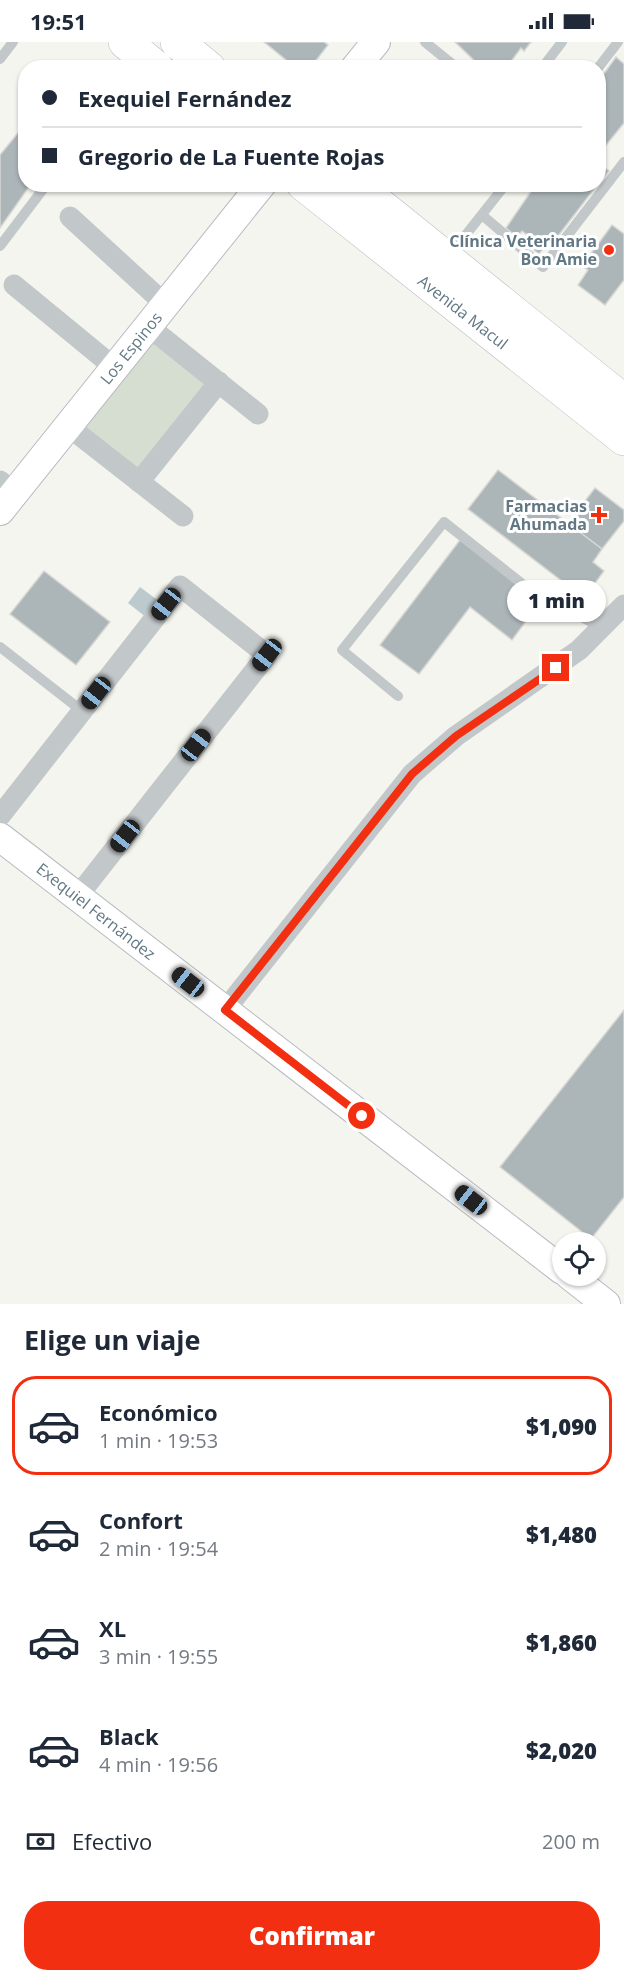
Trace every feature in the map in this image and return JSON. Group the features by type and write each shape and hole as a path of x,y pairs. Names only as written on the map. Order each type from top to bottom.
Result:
{"main road":[{"path":"177,42 199,60"},
{"name":"Avenida Macul","path":"313,192 624,439"},
{"name":"Avenida Macul","path":"364,192 624,401"}],"street":[{"path":"361,60 376,42"},
{"name":"Los Espinos","path":"5,495 68,426 256,192"},
{"path":"70,218 219,382 258,414"},
{"path":"14,285 115,368"},
{"path":"139,482 219,382"},
{"path":"68,426 183,516"},
{"path":"0,816 180,586 267,655 77,897"},
{"path":"225,1010 412,774 441,747 556,668 603,628 624,605"},
{"name":"Exequiel Fernández","path":"0,837 552,1262"},
{"path":"583,1286 606,1304"}],"lane":[{"path":"0,59 13,42"},
{"path":"425,42 447,60"},
{"path":"548,60 562,42"},
{"path":"604,60 618,42"},
{"path":"606,185 624,162"},
{"path":"0,246 41,192"},
{"path":"447,259 500,192"},
{"path":"482,215 543,267 601,192"},
{"path":"398,696 342,650 444,522 558,612 566,609 603,628"},
{"path":"0,647 82,711"}],"shaded area":[{"path":"148,326 219,382 139,482 68,426"},
{"path":"140,587 160,602 147,618 128,603"}],"building":[{"path":"264,42 324,42 328,45 316,60 286,60"},
{"path":"455,42 531,42 524,51 521,48 512,60 474,60"},
{"path":"616,57 624,64 624,123 606,145 606,71"},
{"path":"18,133 18,192 25,192 0,228 0,155"},
{"path":"531,192 592,192 558,236 554,234 539,254 527,244 531,238 522,231 517,237 506,228"},
{"name":"Clínica Veterinaria Bon Amie","path":"612,225 624,234 624,280 605,305 578,285 588,270 582,266"},
{"path":"498,470 602,549 593,562 604,571 584,598 468,509"},
{"name":"Farmacias Ahumada","path":"595,488 624,510 624,521 602,549 568,523"},
{"path":"460,540 541,601 512,640 470,607 419,674 380,645"},
{"path":"44,571 110,622 76,665 10,614"},
{"path":"624,1010 624,1197 596,1232 582,1232 500,1167"}],"place":[{"name":"Clínica Veterinaria Bon Amie","path":"609,250"},
{"name":"Farmacias Ahumada","path":"599,515"}],"route":[{"path":"362,1116 225,1010 412,774 441,747 556,668"}]}
